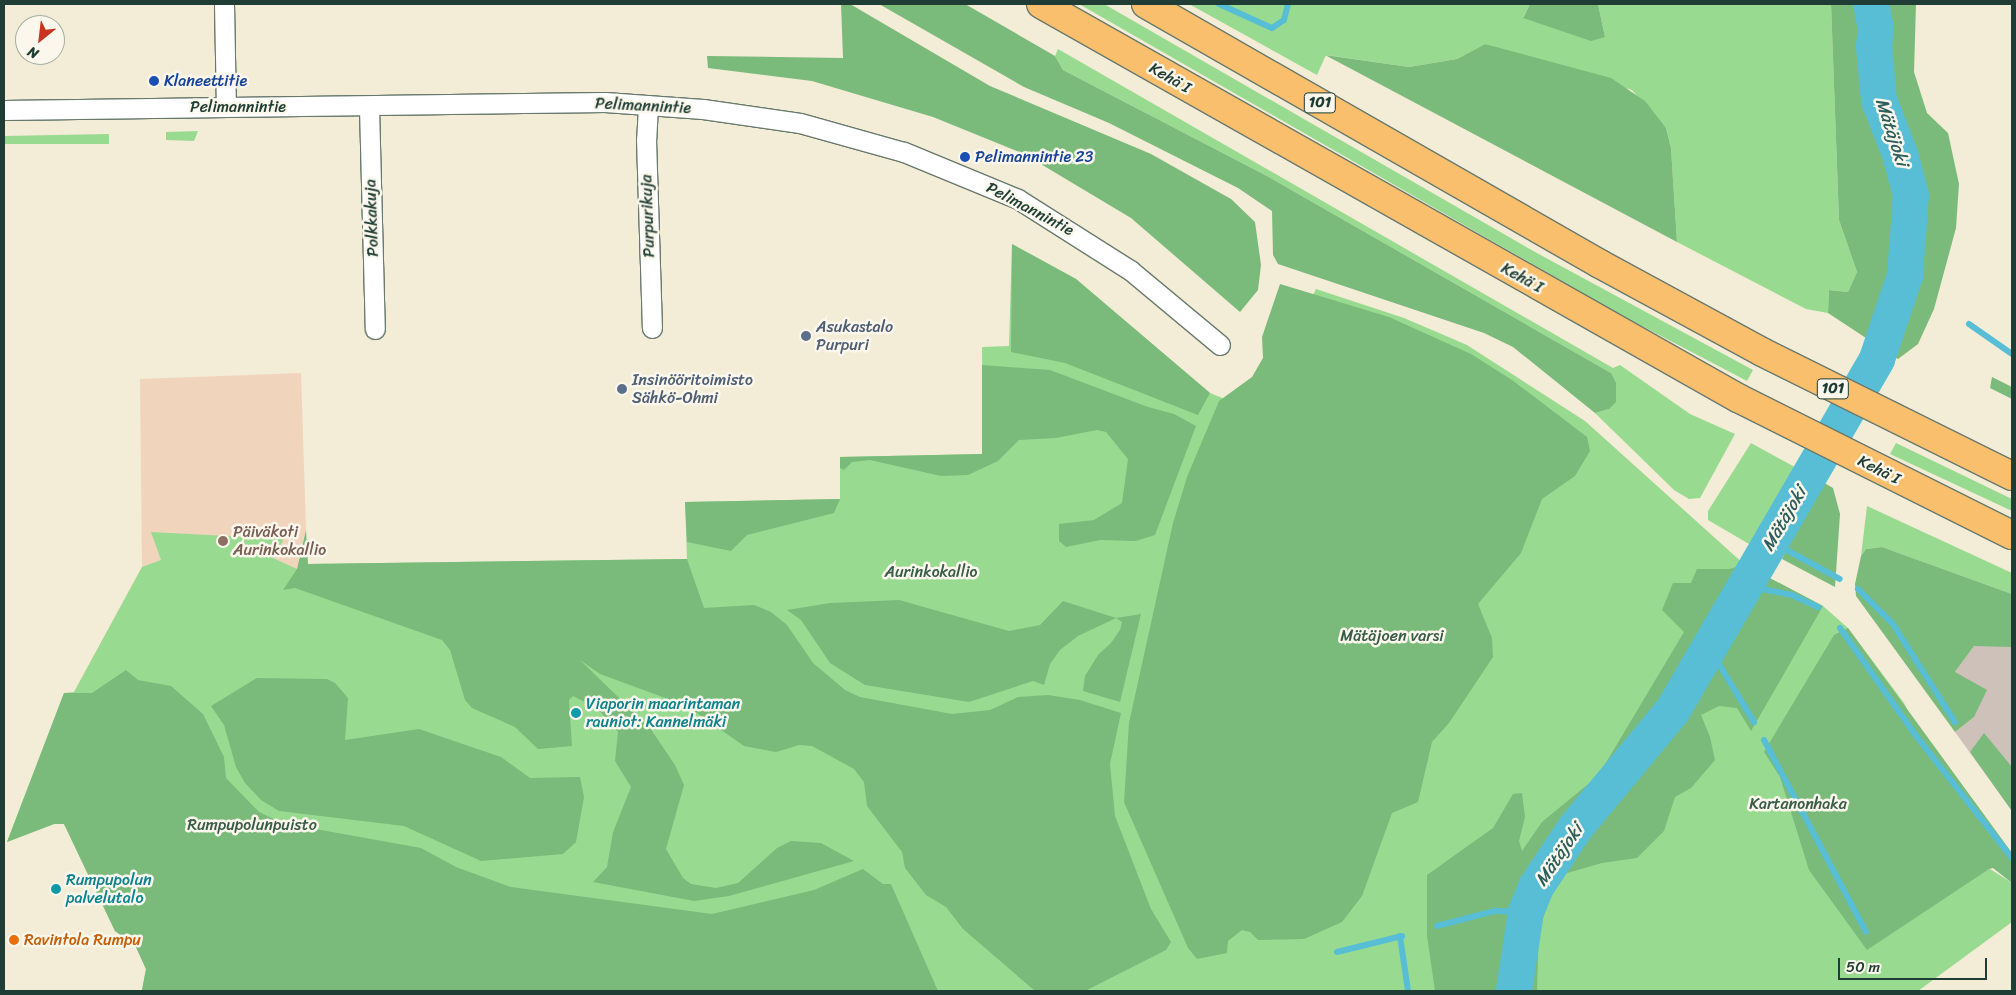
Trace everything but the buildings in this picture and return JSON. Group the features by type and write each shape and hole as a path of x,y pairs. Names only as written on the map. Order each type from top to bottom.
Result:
{"highway":[{"name":"Kehä I","path":"1041,4 1738,398 1986,524 2012,535"},
{"name":"101","path":"1146,4 1592,259 1762,352 1905,425 2012,476"},
{"path":"1941,441 2012,460"},
{"path":"1986,524 2012,545"}],"street":[{"path":"224,4 226,107"},
{"name":"Pelimannintie","path":"4,110 369,107 605,102 800,122 856,137 948,167 1018,199 1079,235 1130,270 1220,345"},
{"name":"Purpurikuja","path":"648,105 646,139 652,328"},
{"name":"Polkkakuja","path":"369,107 375,329"}],"shaded area":[{"name":"Päiväkoti Aurinkokallio","path":"301,373 306,530 297,569 74,692 142,567 140,379"},
{"path":"2010,645 2012,647 2012,811 1955,732 1974,717 1955,672 1974,646"}],"green space":[{"path":"841,4 850,4 990,86 1151,154 1231,199 1255,222 1261,265 1258,290 1240,312 1131,218 1024,154 933,117 812,81 708,68 707,56 843,58"},
{"path":"879,4 965,4 1055,56 1063,70 1267,176 1611,373 1616,383 1616,402 1609,409 1595,413 1513,347 1484,333 1278,264 1273,255 1272,211 1238,188 1109,123 1024,87"},
{"path":"1079,4 1104,4 1535,252 1753,370 1747,381 1621,315"},
{"path":"1189,4 1530,4 1523,17 1605,37 1598,4 1831,4 1839,220 1857,272 1848,292 1829,290 1828,313 1806,309 1677,242 1671,148 1666,128 1632,90 1485,44 1457,59 1409,67 1326,55 1317,75"},
{"path":"1530,4 1598,4 1605,37 1591,41 1523,18"},
{"path":"1831,4 1916,4 1914,72 1927,113 1948,133 1959,184 1956,228 1934,309 1918,344 1898,359 1828,313 1829,290 1848,292 1857,272 1839,220"},
{"path":"1485,44 1611,78 1645,101 1666,128 1671,148 1677,242 1325,55 1409,67 1457,59"},
{"path":"1058,49 1613,368 1620,365 1690,414 1735,434 1700,498 1689,499 1674,490 1595,413 1609,409 1611,373 1267,176 1063,70 1055,56"},
{"path":"198,131 194,141 166,140 166,132"},
{"path":"109,134 109,144 4,144 4,136"},
{"path":"1012,244 1076,279 1210,393 1242,406 1283,354 1316,289 1404,318 1467,345 1585,421 1745,565 1823,606 1848,628 1904,703 1990,869 2012,883 2012,922 1918,991 150,991 142,990 146,969 135,945 115,931 64,824 54,824 7,842 64,693 74,692 142,567 161,560 151,532 284,539 273,558 297,569 308,564 687,559 685,502 840,499 840,457 983,454 982,347 1009,346"},
{"path":"1012,244 1076,279 1210,393 1198,415 1065,363 1011,352"},
{"name":"Mätäjoen varsi","path":"1280,284 1389,317 1471,354 1512,380 1587,437 1590,451 1575,476 1542,499 1521,553 1478,604 1492,638 1493,657 1449,723 1432,742 1418,802 1392,813 1362,896 1342,922 1304,939 1258,940 1250,932 1242,930 1228,941 1227,953 1197,959 1188,948 1124,802 1129,723 1173,523 1187,477 1219,401 1252,377 1263,358 1262,337"},
{"path":"982,365 1050,370 1148,407 1174,414 1196,426 1155,535 1136,541 1100,540 1066,547 1059,541 1059,524 1094,520 1122,503 1128,459 1106,432 1097,430 1056,438 1019,440 998,461 968,475 941,476 870,460 852,462 844,470 840,468 840,457 982,454"},
{"path":"1992,377 2012,387 2012,399 1990,388"},
{"path":"1751,443 1802,471 1761,551 1708,520 1708,511"},
{"path":"1896,443 2012,499 2012,511 1890,454"},
{"path":"1821,481 1833,488 1840,514 1835,587 1782,559"},
{"path":"840,499 834,513 747,535 731,551 687,542 685,502"},
{"path":"1867,506 2012,573 2012,594 1882,547 1866,549 1861,556"},
{"path":"306,530 308,564 687,559 704,608 754,605 771,612 787,625 813,663 845,690 860,697 952,714 990,710 1018,697 1048,695 1080,700 1121,713 1110,764 1115,816 1151,909 1171,942 1166,950 1085,991 1035,991 963,929 946,907 926,895 905,868 902,852 867,806 864,782 854,769 812,746 799,745 776,752 744,746 687,706 600,674 580,660 650,728 675,765 684,785 666,849 683,878 691,884 716,888 738,883 777,848 791,841 821,843 854,861 729,896 694,901 593,882 607,867 613,832 631,787 615,761 618,732 598,709 573,696 569,700 572,746 538,749 515,727 472,708 465,700 450,650 442,640 295,588 283,590 297,569"},
{"path":"1882,547 2012,594 2012,647 1974,646 1955,672 1987,690 1974,717 1955,732 1856,596 1855,584 1861,556 1866,549"},
{"path":"1745,565 1823,606 1751,731 1737,708 1719,706 1701,715 1710,737 1715,760 1691,788 1675,797 1664,831 1637,858 1602,863 1557,876 1547,894 1539,923 1537,991 1435,991 1427,936 1427,875 1493,828 1513,794 1522,793 1525,817 1519,841 1522,851 1542,822 1598,776 1684,632 1662,610 1673,583 1691,583 1697,569 1729,569"},
{"path":"899,600 1009,631 1040,625 1063,601 1116,618 1078,636 1060,650 1050,664 1044,685 1033,681 969,702 865,685 830,663 801,620 787,610 830,603"},
{"path":"1141,614 1120,702 1083,691 1085,676 1098,655 1111,643 1120,630 1122,622 1116,618"},
{"name":"Kartanonhaka","path":"1848,628 2012,853 2012,883 1993,868 1989,869 1867,950 1809,870 1780,777 1764,752 1834,635"},
{"name":"Rumpupolunpuisto","path":"126,670 138,680 171,686 203,714 224,757 226,778 259,812 282,823 421,848 456,867 511,887 712,914 814,890 863,869 883,884 891,884 938,991 142,990 146,969 135,945 115,931 64,824 54,824 7,842 64,693 92,693"},
{"path":"257,678 327,679 335,683 348,698 345,740 419,729 501,757 530,778 580,777 584,797 576,842 563,854 481,861 404,826 279,811 261,800 245,783 236,767 224,725 211,706"},
{"path":"1984,733 2012,767 2012,811 1970,752"}],"waterway":[{"path":"1219,4 1272,28 1284,20 1288,4"},
{"name":"Mätäjoki","path":"1514,991 1526,912 1536,887 1576,827 1673,710 1877,359 1905,276 1911,195 1900,154 1879,100 1874,46 1876,29 1871,4"},
{"path":"1969,324 2012,354"},
{"path":"1772,542 1840,579"},
{"path":"1747,586 1792,595 1818,607"},
{"path":"1858,589 1893,624 1955,722"},
{"path":"1840,628 1917,737 2012,858"},
{"path":"1708,646 1754,722"},
{"path":"1764,740 1866,932"},
{"path":"1437,926 1494,911 1526,912"},
{"path":"1400,936 1408,991"},
{"path":"1337,952 1402,936"}],"place":[{"name":"Klaneettitie","path":"154,81"},
{"name":"Pelimannintie 23","path":"965,157"},
{"name":"Asukastalo Purpuri","path":"806,336"},
{"name":"Insinööritoimisto Sähkö-Ohmi","path":"622,389"},
{"name":"Päiväkoti Aurinkokallio","path":"223,541"},
{"name":"Viaporin maarintaman rauniot: Kannelmäki","path":"576,713"},
{"name":"Rumpupolun palvelutalo","path":"56,889"},
{"name":"Ravintola Rumpu","path":"14,940"}],"park label":[{"name":"Aurinkokallio","path":"931,572"}]}
